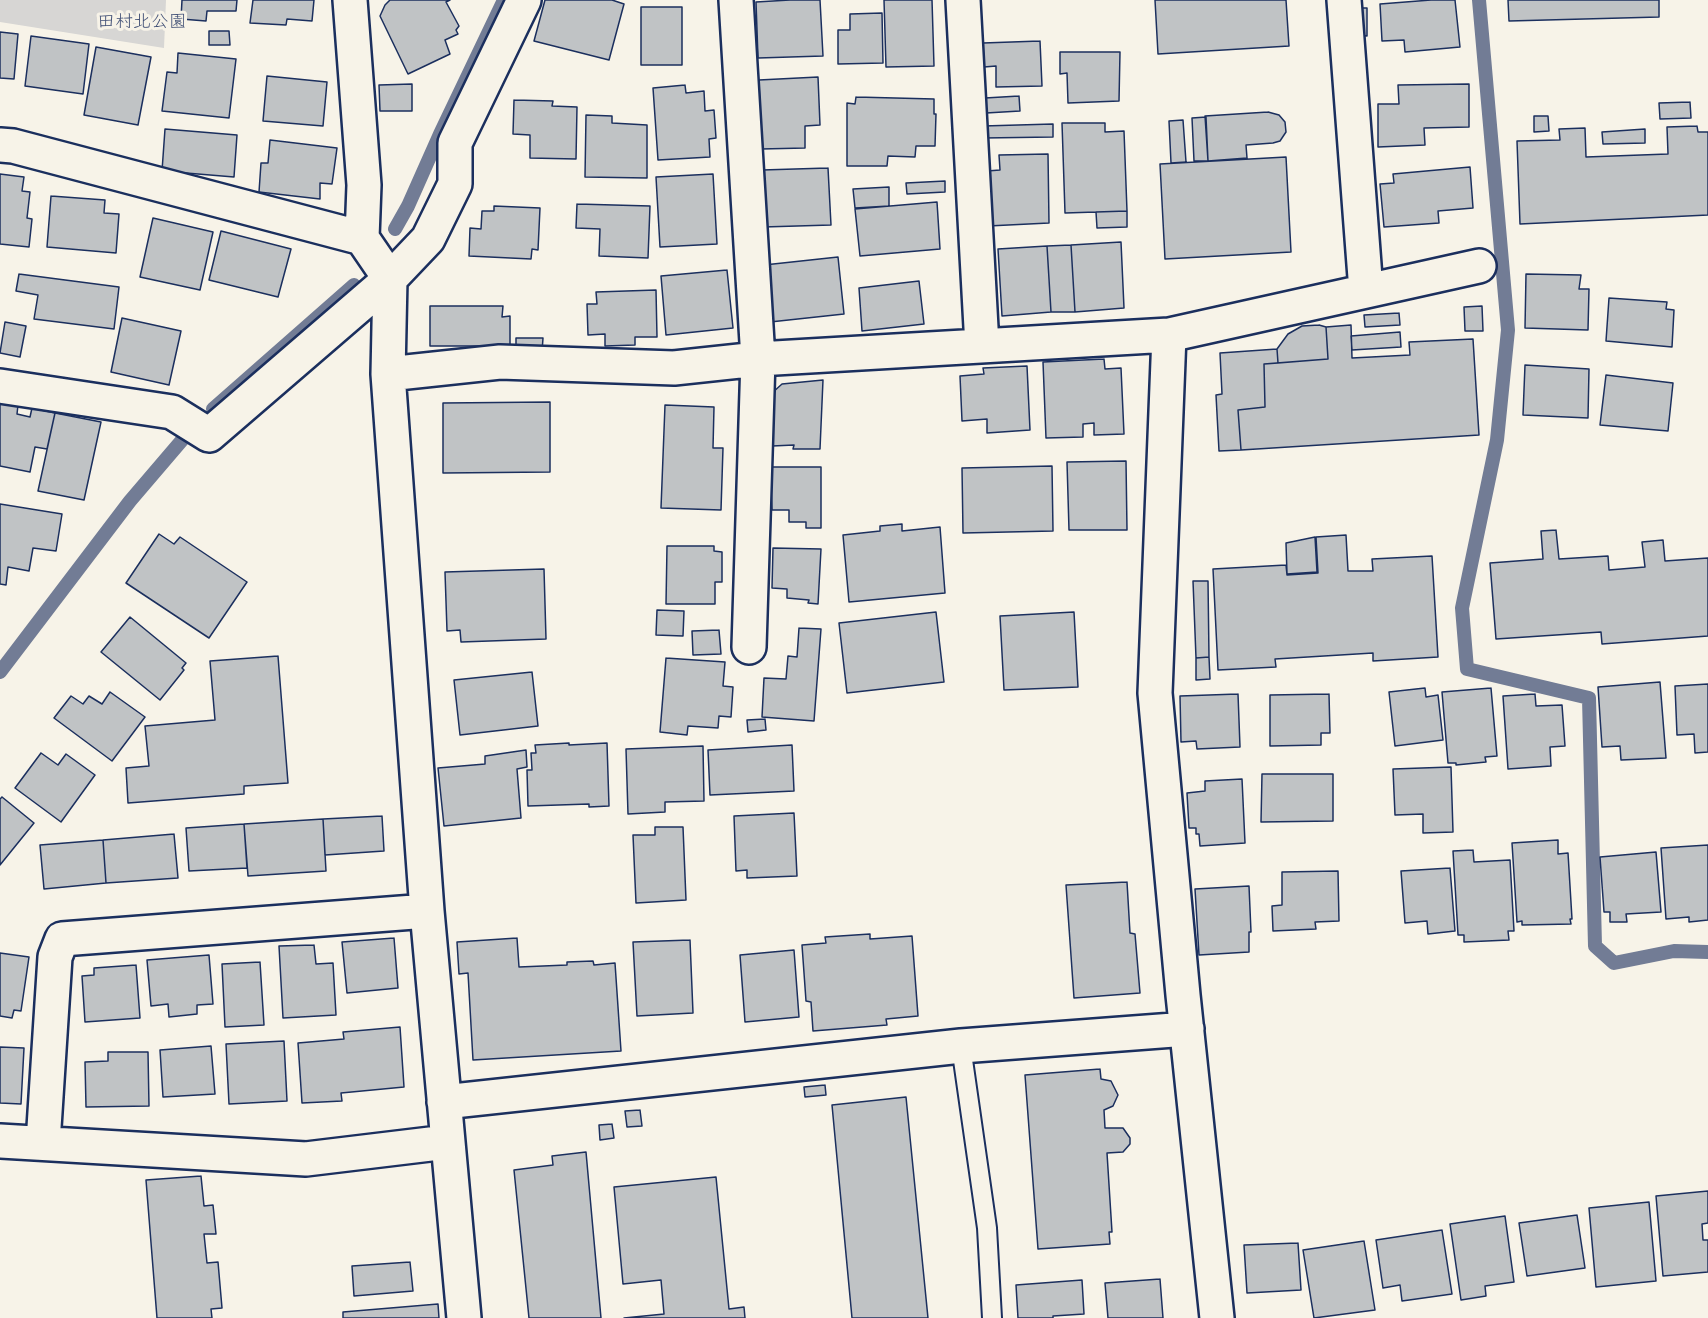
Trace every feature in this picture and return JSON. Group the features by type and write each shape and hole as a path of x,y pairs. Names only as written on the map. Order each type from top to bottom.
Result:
{"street":[{"path":"350,0 364,184 362,238 390,279 388,374 427,911 464,1318"},
{"path":"0,386 172,412 209,435 390,279 428,239 455,184 455,144 524,0"},
{"path":"736,0 758,359 749,647"},
{"path":"963,0 982,346"},
{"path":"1344,0 1366,291"},
{"path":"0,145 13,146 362,238"},
{"path":"388,374 500,362 674,368 758,359 1169,335 1479,266"},
{"path":"1169,335 1155,693 1217,1318"},
{"path":"43,1143 55,957 62,939 427,911"},
{"path":"444,1102 961,1046 1187,1029"},
{"path":"0,1141 306,1159 447,1142"}],"lane":[{"path":"961,1046 987,1228 992,1318"}],"green space":[{"name":"田村北公園","path":"0,0 166,0 164,48 0,22"}],"building":[{"path":"182,0 237,0 236,11 207,11 206,21 181,19"},
{"path":"253,0 314,0 312,21 287,19 286,25 250,23"},
{"path":"390,0 450,0 446,2 459,26 456,30 458,34 445,40 450,54 408,74 380,16"},
{"path":"545,0 612,0 624,4 609,60 534,41"},
{"path":"820,0 823,56 758,58 756,2"},
{"path":"884,0 932,0 934,66 886,67"},
{"path":"1155,0 1286,0 1289,46 1158,54"},
{"path":"1455,0 1460,47 1405,52 1404,40 1382,41 1380,4"},
{"path":"1508,0 1659,0 1659,17 1509,21"},
{"path":"641,7 682,7 682,65 641,65"},
{"path":"1357,8 1367,8 1367,36 1357,35"},
{"path":"882,13 883,63 838,64 838,30 850,30 850,14"},
{"path":"209,31 229,31 230,45 209,45"},
{"path":"0,32 18,34 14,79 0,78"},
{"path":"31,36 89,44 83,94 25,86"},
{"path":"1040,41 1042,86 996,87 996,66 984,67 983,43"},
{"path":"96,47 151,57 138,125 84,115"},
{"path":"1060,52 1120,52 1119,101 1068,103 1067,73 1060,74"},
{"path":"178,53 236,59 229,118 162,111 167,72 177,73"},
{"path":"267,76 327,82 323,126 263,121"},
{"path":"818,77 820,125 805,126 805,148 761,149 759,80"},
{"path":"412,84 412,111 380,111 379,85"},
{"path":"1469,84 1469,127 1424,128 1425,145 1378,147 1378,104 1399,104 1398,85"},
{"path":"685,85 686,93 704,91 705,111 714,110 716,138 709,139 710,157 658,160 653,88"},
{"path":"1019,96 1020,111 986,113 985,98"},
{"path":"856,97 934,99 935,146 916,146 915,157 888,156 887,166 847,166 847,103 855,104"},
{"path":"514,100 553,101 552,106 577,107 576,159 530,158 530,135 513,134"},
{"path":"1690,102 1691,118 1660,119 1659,103"},
{"path":"1268,112 1279,115 1285,122 1286,132 1280,141 1246,145 1247,158 1208,161 1205,116"},
{"path":"586,115 612,116 612,123 647,125 647,178 585,177"},
{"path":"1534,116 1548,116 1549,131 1534,132"},
{"path":"1206,117 1208,161 1194,161 1192,118"},
{"path":"1183,120 1186,162 1171,163 1169,121"},
{"path":"1062,123 1105,123 1105,132 1124,131 1127,211 1065,213"},
{"path":"1053,124 1053,137 983,138 983,126"},
{"path":"1697,126 1698,132 1708,132 1708,215 1520,224 1517,141 1560,140 1559,129 1585,128 1586,157 1668,154 1667,127"},
{"path":"165,129 237,135 234,177 162,171"},
{"path":"1645,129 1645,143 1603,144 1602,132"},
{"path":"270,140 337,148 332,184 320,183 320,199 259,192 261,163 268,163"},
{"path":"1048,154 1049,223 988,226 987,171 1000,170 999,155"},
{"path":"1286,157 1291,252 1165,259 1160,164"},
{"path":"1470,167 1473,208 1438,211 1439,223 1384,227 1380,184 1394,183 1393,174"},
{"path":"828,168 831,225 763,227 762,170"},
{"path":"0,174 24,177 22,191 30,192 27,218 32,219 29,247 0,244"},
{"path":"713,174 717,244 660,247 656,177"},
{"path":"945,181 945,192 907,194 906,183"},
{"path":"889,187 889,206 855,208 853,189"},
{"path":"51,196 105,200 104,213 119,214 116,253 47,247"},
{"path":"937,202 940,249 860,256 855,209"},
{"path":"577,204 650,206 648,258 599,256 600,229 576,228"},
{"path":"494,206 540,208 538,250 532,249 531,259 469,256 470,228 481,229 482,211 494,211"},
{"path":"1127,211 1127,227 1097,228 1096,212"},
{"path":"153,218 213,232 200,290 140,277"},
{"path":"221,231 291,249 278,297 209,280"},
{"path":"1121,242 1124,308 1075,312 1071,245"},
{"path":"1071,245 1075,312 1051,312 1047,246"},
{"path":"1047,246 1051,312 1002,316 998,249"},
{"path":"838,257 844,314 770,322 764,265"},
{"path":"727,270 733,328 666,335 661,276"},
{"path":"19,274 119,287 114,329 34,319 38,295 16,291"},
{"path":"1526,274 1581,275 1579,289 1589,289 1588,330 1525,328"},
{"path":"919,281 924,324 862,331 859,288"},
{"path":"656,290 657,337 635,337 635,345 605,346 605,334 588,335 587,304 597,304 596,292"},
{"path":"1609,298 1667,302 1666,309 1674,310 1672,347 1606,341"},
{"path":"430,306 503,306 502,317 510,316 510,346 430,346"},
{"path":"1482,306 1483,331 1465,331 1464,307"},
{"path":"1399,313 1400,325 1365,327 1364,315"},
{"path":"122,318 181,331 169,385 111,372"},
{"path":"5,322 26,326 20,357 0,353"},
{"path":"1351,325 1352,358 1410,355 1409,342 1473,339 1479,435 1241,450 1238,410 1265,407 1264,364 1328,359 1326,327"},
{"path":"1302,326 1326,327 1328,359 1278,363 1277,349 1288,334"},
{"path":"1400,332 1401,347 1352,350 1351,336"},
{"path":"516,338 543,338 542,352 516,352"},
{"path":"1277,349 1278,363 1264,364 1265,407 1238,410 1241,450 1219,451 1216,395 1222,394 1220,353"},
{"path":"1104,359 1105,369 1121,368 1124,434 1094,435 1094,423 1083,424 1083,437 1046,438 1043,362"},
{"path":"1525,365 1589,369 1588,418 1523,415"},
{"path":"1027,366 1030,430 987,433 987,419 962,421 960,376 984,374 983,368"},
{"path":"1606,375 1673,383 1668,431 1600,425"},
{"path":"823,380 820,449 793,449 794,445 772,446 772,393 782,384"},
{"path":"0,402 18,405 17,414 30,417 32,408 55,413 47,449 35,447 30,472 0,466"},
{"path":"550,402 550,472 443,473 443,403"},
{"path":"665,405 714,407 713,448 723,448 721,510 661,508"},
{"path":"55,413 101,422 84,500 38,491"},
{"path":"1126,461 1127,530 1069,530 1067,462"},
{"path":"1052,466 1053,531 963,533 962,468"},
{"path":"770,467 821,467 821,528 806,528 806,522 789,522 789,510 772,510"},
{"path":"0,504 62,514 56,551 33,548 29,571 8,567 6,585 0,584"},
{"path":"902,524 902,531 940,527 945,593 849,602 843,535 880,531 880,526"},
{"path":"1556,530 1559,559 1608,556 1609,570 1645,567 1642,542 1663,540 1665,561 1708,558 1708,636 1602,644 1601,632 1496,639 1490,563 1543,559 1541,531"},
{"path":"159,534 174,544 180,537 247,582 209,638 126,583"},
{"path":"1346,535 1348,571 1373,571 1372,559 1432,556 1438,657 1373,661 1373,653 1275,659 1276,667 1218,670 1213,569 1286,565 1287,575 1318,573 1316,537"},
{"path":"1315,537 1317,572 1287,574 1286,543"},
{"path":"667,546 714,546 714,551 722,552 722,582 715,582 715,604 666,604"},
{"path":"773,548 821,549 818,604 808,603 809,600 787,598 787,589 772,588"},
{"path":"544,569 546,639 461,642 460,630 447,631 445,572"},
{"path":"1193,581 1208,581 1209,657 1196,658"},
{"path":"657,610 684,611 683,636 656,635"},
{"path":"936,612 944,682 847,693 839,623"},
{"path":"1074,612 1078,687 1004,690 1000,616"},
{"path":"130,617 186,663 182,668 184,670 160,700 101,652"},
{"path":"799,628 821,629 814,721 762,717 764,678 786,679 788,656 797,657"},
{"path":"719,630 721,654 693,655 692,631"},
{"path":"278,656 288,783 244,786 244,794 128,803 126,768 149,766 145,726 215,720 210,661"},
{"path":"1209,657 1210,679 1196,680 1196,658"},
{"path":"666,658 725,662 723,686 733,687 731,717 719,716 718,728 688,726 687,735 660,732"},
{"path":"532,672 538,726 460,735 454,680"},
{"path":"1660,682 1666,758 1621,760 1620,746 1602,747 1598,687"},
{"path":"1708,684 1708,752 1695,753 1694,734 1677,735 1675,686"},
{"path":"1425,688 1426,697 1438,695 1443,740 1395,746 1389,692"},
{"path":"1491,688 1497,756 1485,757 1486,762 1456,765 1456,763 1448,763 1442,692"},
{"path":"110,692 145,717 112,761 54,718 71,696 83,704 89,696 102,704"},
{"path":"1238,694 1240,747 1197,749 1196,741 1181,742 1180,696"},
{"path":"1329,694 1330,733 1321,733 1321,745 1270,746 1270,695"},
{"path":"1535,694 1536,706 1562,705 1565,746 1550,747 1551,766 1508,769 1503,696"},
{"path":"765,719 766,730 748,732 747,720"},
{"path":"569,743 569,745 607,743 609,806 589,807 589,804 528,806 527,770 532,770 531,753 536,753 535,745"},
{"path":"792,745 794,791 710,795 708,750"},
{"path":"703,746 704,801 665,802 665,812 628,814 626,749"},
{"path":"526,750 527,767 517,769 521,818 444,826 438,768 485,764 485,756"},
{"path":"41,753 58,765 66,754 95,775 61,822 15,788"},
{"path":"1451,767 1453,832 1423,833 1423,814 1395,815 1393,769"},
{"path":"1262,774 1333,774 1333,821 1261,822"},
{"path":"1242,779 1245,843 1200,846 1196,828 1189,828 1187,793 1205,791 1205,781"},
{"path":"2,797 34,823 0,865 0,799"},
{"path":"794,813 797,876 747,878 747,870 736,871 734,816"},
{"path":"382,816 384,851 325,855 323,819"},
{"path":"323,819 326,871 248,876 244,824"},
{"path":"244,824 247,868 189,871 186,828"},
{"path":"655,827 683,827 686,900 636,903 633,835 655,835"},
{"path":"174,834 178,878 106,883 103,840"},
{"path":"103,840 106,883 44,889 40,845"},
{"path":"1558,840 1558,854 1568,853 1571,924 1522,925 1522,921 1517,922 1512,843"},
{"path":"1708,845 1708,920 1689,922 1689,917 1666,919 1661,848"},
{"path":"1473,850 1474,862 1510,860 1514,931 1508,931 1509,940 1464,942 1464,935 1458,935 1453,851"},
{"path":"1656,852 1661,912 1626,914 1627,922 1610,922 1610,912 1604,912 1600,857"},
{"path":"1450,868 1455,931 1428,934 1427,921 1405,923 1401,871"},
{"path":"1338,871 1339,921 1315,922 1316,929 1273,931 1272,906 1282,905 1282,872"},
{"path":"1127,882 1130,933 1135,934 1140,993 1074,998 1066,885"},
{"path":"1249,886 1251,932 1249,932 1249,952 1199,955 1195,889"},
{"path":"870,934 870,939 912,936 918,1016 886,1019 887,1025 813,1031 811,1002 806,1001 802,945 826,943 825,937"},
{"path":"394,938 398,988 347,993 342,942"},
{"path":"517,938 519,967 567,965 567,962 593,961 594,965 615,963 621,1051 473,1060 468,973 459,974 457,942"},
{"path":"690,940 693,1013 637,1016 633,942"},
{"path":"314,945 316,964 333,963 336,1015 283,1018 279,946"},
{"path":"794,950 799,1017 745,1022 740,955"},
{"path":"0,953 29,957 21,1011 14,1010 12,1018 0,1016"},
{"path":"209,955 213,1004 197,1005 197,1014 169,1017 168,1004 151,1006 147,960"},
{"path":"260,962 264,1025 225,1027 222,964"},
{"path":"136,965 140,1018 85,1022 82,976 94,975 94,968"},
{"path":"400,1027 404,1087 341,1093 342,1101 302,1103 298,1043 344,1039 343,1032"},
{"path":"284,1041 287,1101 229,1104 226,1044"},
{"path":"211,1046 215,1094 163,1097 160,1050"},
{"path":"0,1047 24,1048 21,1104 0,1103"},
{"path":"108,1052 148,1052 149,1106 86,1107 85,1062 108,1061"},
{"path":"1100,1069 1101,1079 1111,1081 1118,1095 1113,1106 1104,1110 1105,1128 1123,1128 1130,1138 1130,1144 1123,1152 1107,1153 1112,1232 1109,1232 1110,1244 1038,1249 1025,1075"},
{"path":"825,1085 826,1095 805,1097 804,1087"},
{"path":"906,1097 928,1318 852,1318 832,1105"},
{"path":"640,1110 642,1126 627,1127 625,1111"},
{"path":"612,1124 614,1138 600,1140 599,1125"},
{"path":"586,1152 601,1318 529,1318 514,1170 553,1165 552,1156"},
{"path":"201,1176 204,1206 213,1205 216,1234 204,1234 207,1263 218,1262 222,1308 211,1309 212,1318 157,1318 146,1180"},
{"path":"716,1177 729,1309 744,1307 745,1318 624,1318 664,1314 661,1280 623,1284 614,1187"},
{"path":"1708,1191 1708,1223 1702,1224 1703,1240 1708,1240 1708,1272 1663,1276 1656,1196"},
{"path":"1649,1202 1656,1281 1596,1287 1589,1208"},
{"path":"1577,1215 1585,1268 1527,1276 1519,1223"},
{"path":"1505,1216 1514,1282 1485,1286 1486,1296 1461,1300 1450,1224"},
{"path":"1442,1230 1452,1294 1402,1301 1400,1285 1383,1288 1376,1240"},
{"path":"1364,1241 1375,1310 1314,1318 1303,1250"},
{"path":"1298,1243 1301,1290 1247,1293 1244,1245"},
{"path":"410,1262 413,1291 354,1296 352,1266"},
{"path":"1160,1279 1163,1318 1108,1318 1105,1283"},
{"path":"1082,1280 1084,1314 1053,1316 1053,1318 1018,1318 1016,1285"},
{"path":"438,1304 439,1318 343,1318 343,1312"}],"waterway":[{"path":"395,229 408,206 504,0"},
{"path":"1479,0 1508,330 1497,440 1462,608 1467,669 1589,698 1595,946 1614,963 1674,951 1708,952"},
{"path":"213,409 354,285"},
{"path":"0,672 130,501 183,439"}]}
